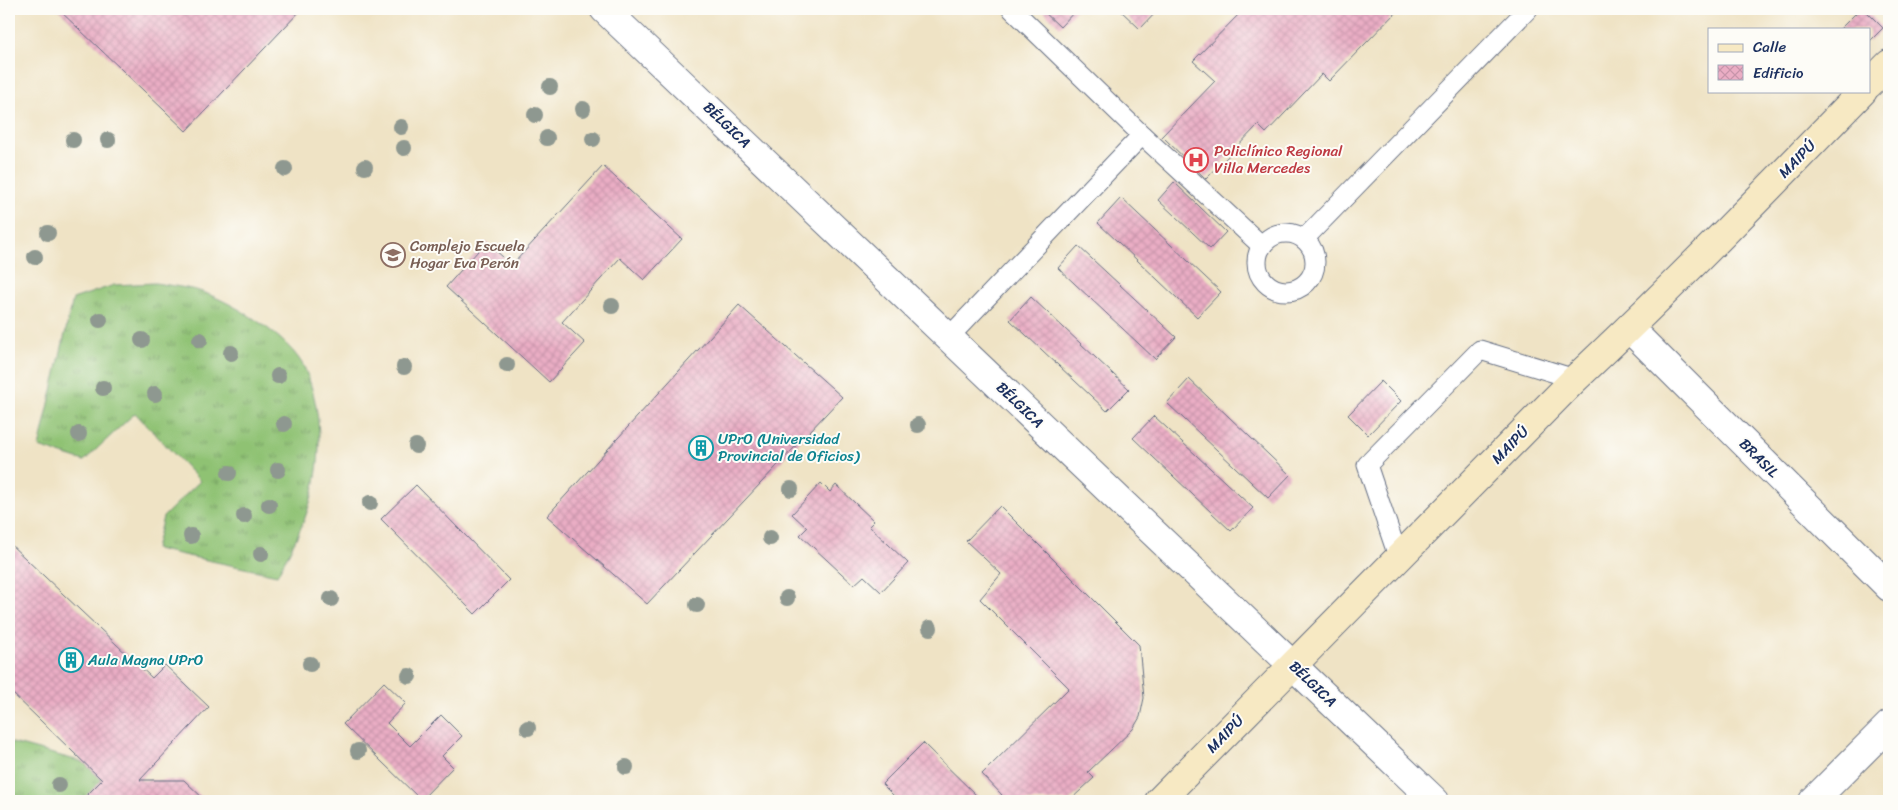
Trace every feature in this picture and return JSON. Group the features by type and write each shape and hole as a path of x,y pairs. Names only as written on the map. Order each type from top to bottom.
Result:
{"street":[{"name":"BÉLGICA","path":"604,9 1435,801"},
{"path":"1870,83 1889,64"},
{"name":"MAIPÚ","path":"1159,801 1575,378 1629,328 1862,92"},
{"name":"BRASIL","path":"1629,328 1889,587"},
{"path":"1812,801 1889,725"}],"lane":[{"path":"1012,9 1142,135 1262,246"},
{"path":"1304,239 1528,9"},
{"path":"949,337 1142,135"},
{"path":"1287,233 1304,239 1315,255 1313,274 1308,282 1290,292 1272,288 1264,281 1257,264 1262,246 1269,239 1287,233"},
{"path":"1399,559 1367,465 1480,350 1575,378"}],"green space":[{"path":"155,283 196,290 241,311 273,332 287,344 305,369 311,384 318,417 318,467 305,519 277,575 155,549 163,517 200,481 135,413 84,461 39,447 73,299 114,285"},
{"path":"9,742 83,762 102,780 81,801 9,801"}],"building":[{"path":"58,9 302,9 186,131"},
{"path":"1041,9 1077,9 1060,27"},
{"path":"1119,9 1159,9 1140,29"},
{"name":"Policlínico Regional Villa Mercedes","path":"1244,9 1399,9 1329,81 1322,74 1266,133 1258,125 1206,179 1162,136 1215,81 1193,61"},
{"path":"1860,9 1864,9 1883,28 1870,41 1870,28 1841,28"},
{"path":"603,166 682,239 644,280 620,258 562,322 585,343 549,382 446,287 486,242 512,265"},
{"path":"1174,182 1226,232 1210,249 1158,200"},
{"path":"1121,198 1221,292 1197,317 1098,223"},
{"path":"1078,246 1176,337 1155,359 1058,268"},
{"path":"1031,297 1129,389 1107,411 1010,320"},
{"name":"UPrO (Universidad Provincial de Oficios)","path":"739,305 842,397 647,604 547,516"},
{"path":"1189,379 1290,475 1268,498 1167,403"},
{"path":"1381,381 1401,401 1368,435 1348,415"},
{"path":"1154,416 1253,508 1231,531 1133,438"},
{"path":"821,483 830,492 836,485 874,521 869,526 908,563 881,592 864,576 854,585 800,535 807,528 792,514"},
{"path":"416,485 509,580 475,614 381,519"},
{"path":"1000,506 1139,645 1144,698 1140,717 1133,729 1088,772 1094,778 1069,801 995,801 1002,795 982,774 1069,688 980,599 1001,574 966,541"},
{"name":"Aula Magna UPrO","path":"9,543 152,678 165,665 209,707 140,780 184,780 206,801 81,801 102,780 9,690"},
{"path":"384,682 406,703 387,723 410,746 441,715 462,736 442,756 453,767 421,800 343,724"},
{"path":"923,743 982,801 899,801 882,784"}],"place":[{"name":"Policlínico Regional Villa Mercedes","path":"1196,160"},
{"name":"Complejo Escuela Hogar Eva Perón","path":"393,255"},
{"name":"UPrO (Universidad Provincial de Oficios)","path":"701,448"},
{"name":"Aula Magna UPrO","path":"71,660"}]}
